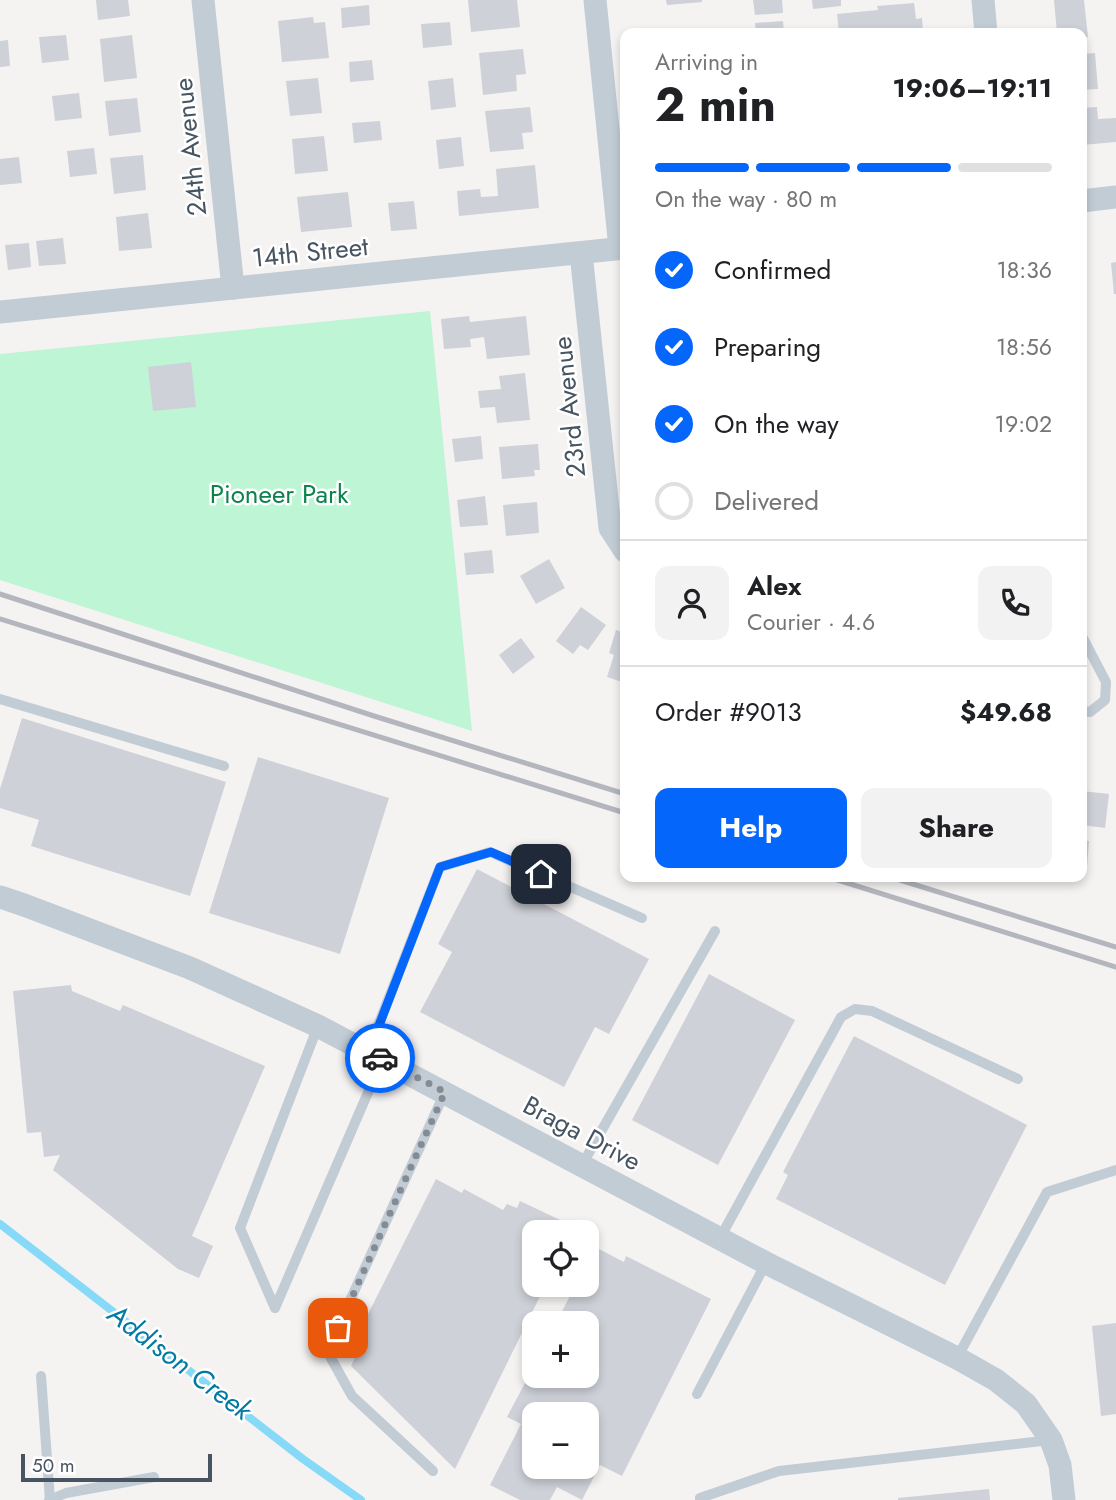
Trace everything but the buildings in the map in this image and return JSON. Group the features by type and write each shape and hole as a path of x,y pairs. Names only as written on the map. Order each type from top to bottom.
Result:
{"street":[{"name":"24th Avenue","path":"203,0 233,288"},
{"path":"595,0 620,230"},
{"path":"983,0 986,28"},
{"path":"1087,200 1116,197"},
{"name":"14th Street","path":"0,312 620,248"},
{"name":"23rd Avenue","path":"581,253 610,528 620,543"},
{"name":"Braga Drive","path":"0,897 190,968 318,1026 766,1263 996,1380 1026,1404 1051,1440 1060,1465 1064,1500"}],"lane":[{"path":"1087,646 1105,682 1105,700 1087,712"},
{"path":"0,699 224,766"},
{"path":"318,1026 240,1228 275,1308 375,1055 378,1028 440,867 491,852 642,918"},
{"path":"582,1165 715,932"},
{"path":"720,1238 841,1017 855,1009 872,1010 1018,1079"},
{"path":"433,1471 352,1396 327,1351 445,1092"},
{"path":"957,1358 1047,1192 1116,1170"},
{"path":"697,1394 766,1263"},
{"path":"41,1376 50,1500 66,1493 154,1478"},
{"path":"700,1500 779,1471 1051,1440"}],"green space":[{"name":"Pioneer Park","path":"430,311 472,731 0,580 0,354"}],"waterway":[{"name":"Addison Creek","path":"0,1224 303,1459 361,1500"}],"railway":[{"path":"0,594 374,716 620,792"},
{"path":"0,619 620,811"},
{"path":"844,882 1116,967"},
{"path":"906,882 1116,947"}],"way so far":[{"path":"338,1328 445,1092 380,1058"}],"route":[{"path":"380,1058 368,1051 440,867 491,852 541,874"}]}
